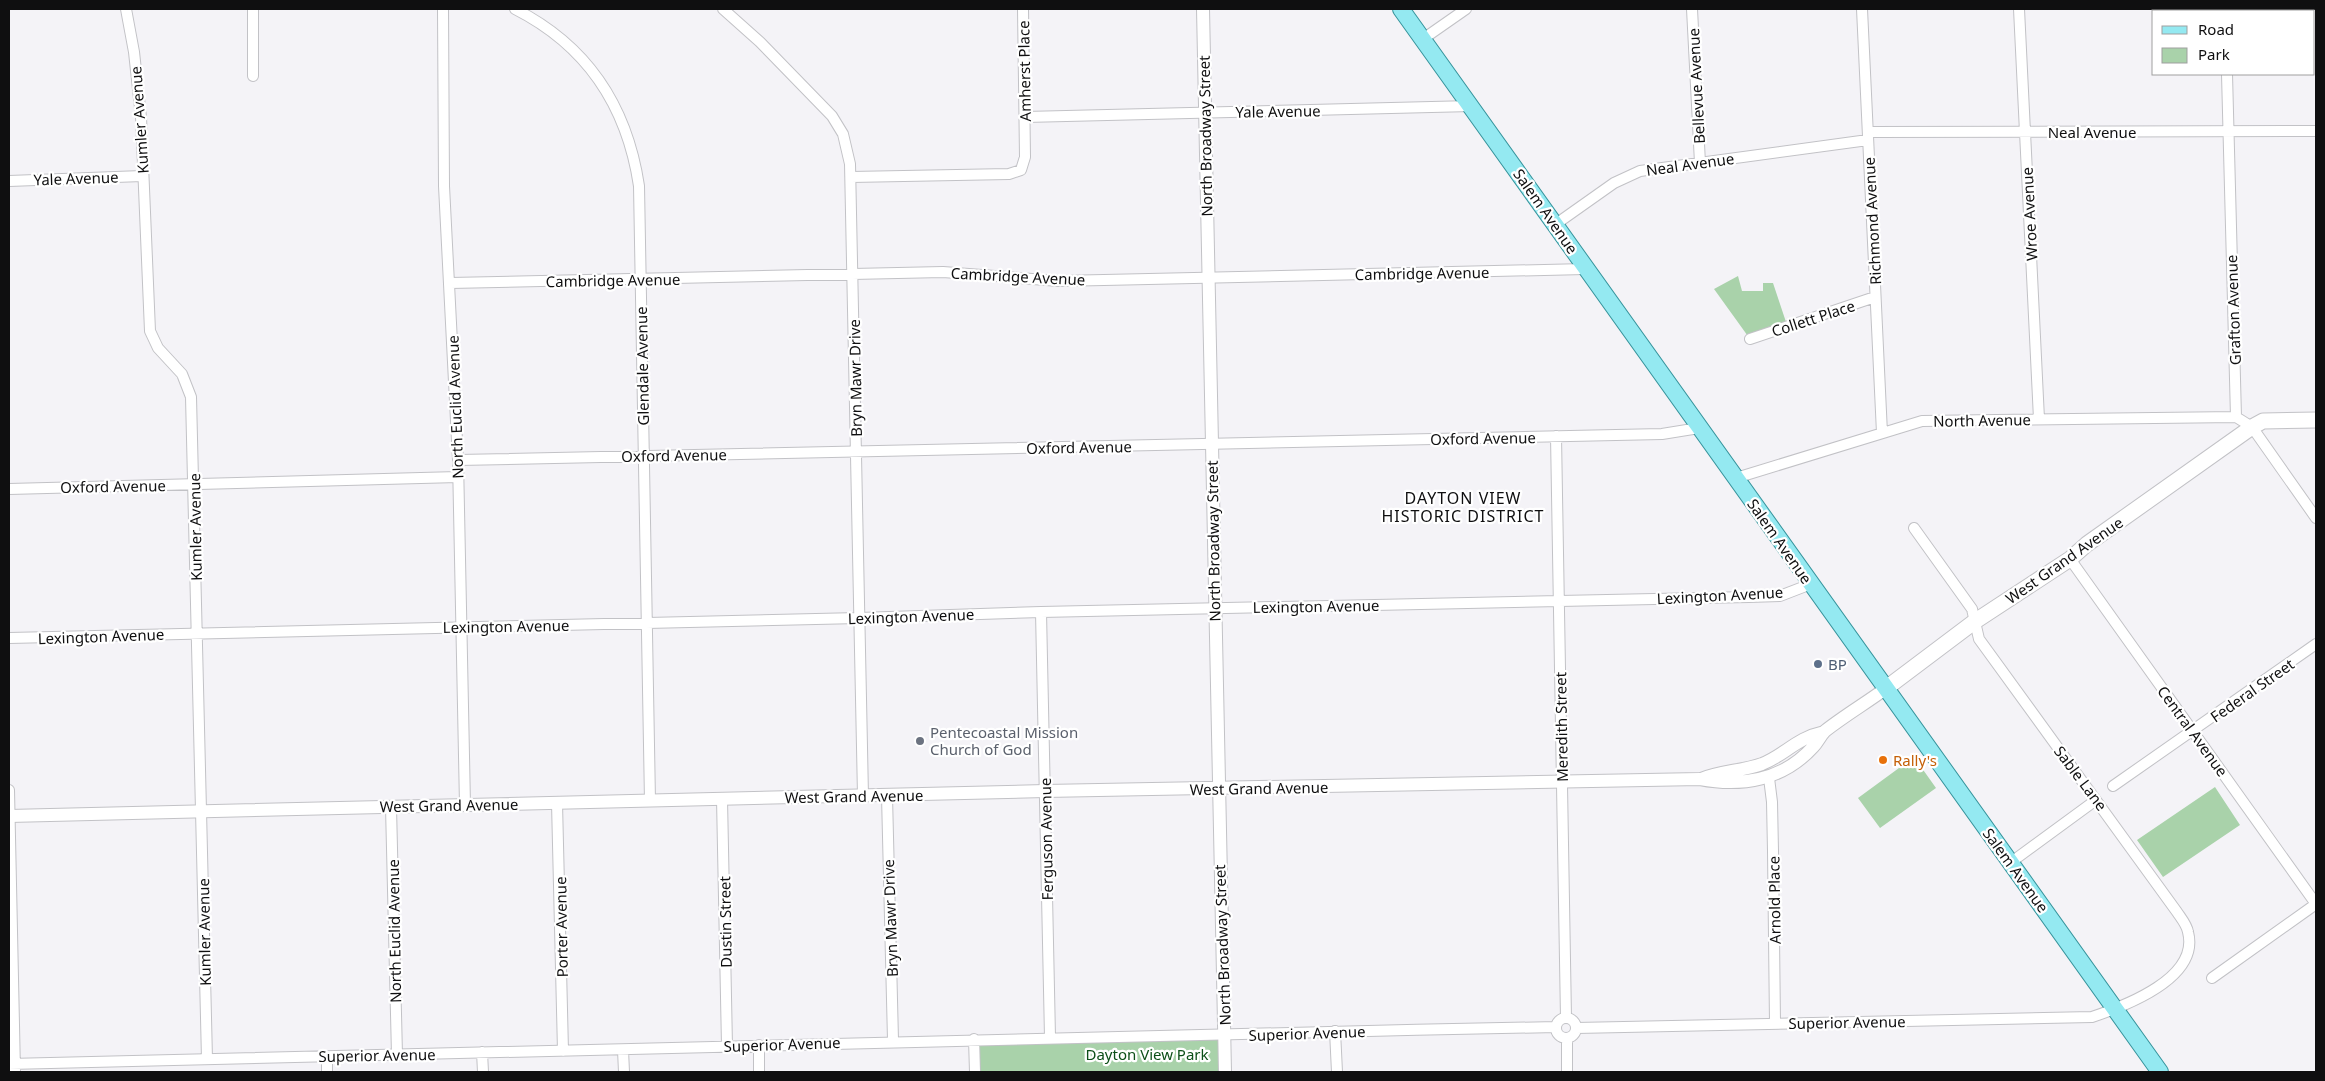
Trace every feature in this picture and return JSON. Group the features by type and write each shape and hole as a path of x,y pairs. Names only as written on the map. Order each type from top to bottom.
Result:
{"main road":[{"name":"Salem Avenue","path":"1401,9 2160,1072"},
{"name":"West Grand Avenue","path":"1885,689 1974,622 2070,559 2087,544 2252,427 2263,421 2316,420"}],"street":[{"name":"Kumler Avenue","path":"126,9 139,94 150,331 158,348 182,374 191,397 207,1059"},
{"path":"253,9 253,76"},
{"name":"North Euclid Avenue","path":"443,9 444,186 458,460 465,805"},
{"name":"Glendale Avenue","path":"516,9 542,24 571,47 595,74 616,108 634,155 639,186 650,801"},
{"name":"Bryn Mawr Drive","path":"724,9 760,42 832,116 846,145 851,177 863,796"},
{"name":"Amherst Place","path":"851,177 1013,173 1021,170 1025,161 1023,9"},
{"name":"North Broadway Street","path":"1203,9 1225,1072"},
{"path":"1423,39 1466,9"},
{"name":"Bellevue Avenue","path":"1692,9 1700,163"},
{"name":"Richmond Avenue","path":"1862,9 1882,433"},
{"name":"Wroe Avenue","path":"2019,9 2039,419"},
{"name":"Grafton Avenue","path":"2227,75 2236,417"},
{"name":"Yale Avenue","path":"1024,117 1472,106"},
{"name":"Neal Avenue","path":"1556,224 1614,183 1631,174 1868,136 2025,132 2316,131"},
{"name":"Yale Avenue","path":"9,180 142,176"},
{"name":"Cambridge Avenue","path":"450,283 970,272 1058,281 1585,269"},
{"name":"Collett Place","path":"1750,339 1875,297"},
{"path":"2236,417 2252,427 2316,518"},
{"name":"North Avenue","path":"1736,478 1922,422 1941,420 2236,417"},
{"name":"Oxford Avenue","path":"458,460 1662,434 1699,428"},
{"name":"Meredith Street","path":"1556,436 1566,1018"},
{"name":"Oxford Avenue","path":"9,489 458,478"},
{"name":"Sable Lane","path":"1914,528 1972,608 1979,639 2177,912 2189,935 2189,947 2180,969 2157,988 2116,1009"},
{"name":"Central Avenue","path":"2070,559 2316,904"},
{"name":"Lexington Avenue","path":"9,638 1041,612 1780,596 1811,584"},
{"name":"Ferguson Avenue","path":"1041,612 1050,1037"},
{"name":"Federal Street","path":"2113,786 2316,644"},
{"name":"West Grand Avenue","path":"1700,779 1724,784 1769,778 1813,747 1824,732 1885,689"},
{"name":"West Grand Avenue","path":"9,816 1700,779 1764,763 1810,735 1824,732"},
{"name":"Arnold Place","path":"1769,778 1774,850 1775,1023"},
{"path":"9,790 13,1067"},
{"name":"Bryn Mawr Drive","path":"887,796 893,1040"},
{"name":"Dustin Street","path":"722,799 727,1046"},
{"path":"2010,863 2096,800"},
{"name":"Porter Avenue","path":"557,803 563,1051"},
{"name":"North Euclid Avenue","path":"391,807 397,1055"},
{"path":"2212,978 2316,904"},
{"name":"Superior Avenue","path":"1576,1028 2092,1017 2116,1009"},
{"path":"1566,1018 1573,1020 1576,1028 1572,1036 1567,1038 1558,1035 1556,1027 1559,1020 1566,1018"},
{"name":"Superior Avenue","path":"13,1067 174,1060 623,1050 893,1040 1225,1035 1556,1027"},
{"path":"1335,1031 1337,1072"},
{"path":"1567,1038 1567,1072"},
{"path":"974,1039 975,1072"},
{"path":"759,1045 759,1072"},
{"path":"623,1050 624,1072"},
{"path":"482,1052 483,1072"},
{"path":"327,1056 327,1072"},
{"path":"174,1060 174,1072"}],"green space":[{"path":"1738,276 1742,291 1763,291 1763,283 1773,283 1787,325 1750,339 1714,289"},
{"path":"1914,757 1936,788 1880,828 1858,798"},
{"path":"2215,787 2240,825 2163,877 2137,840"},
{"name":"Dayton View Park","path":"1225,1035 1225,1072 975,1072 974,1039"}],"place":[{"name":"BP","path":"1818,664"},
{"name":"Pentecoastal Mission Church of God","path":"920,741"},
{"name":"Rally's","path":"1883,760"}],"district":[{"name":"DAYTON VIEW HISTORIC DISTRICT","path":"1463,507"}]}
